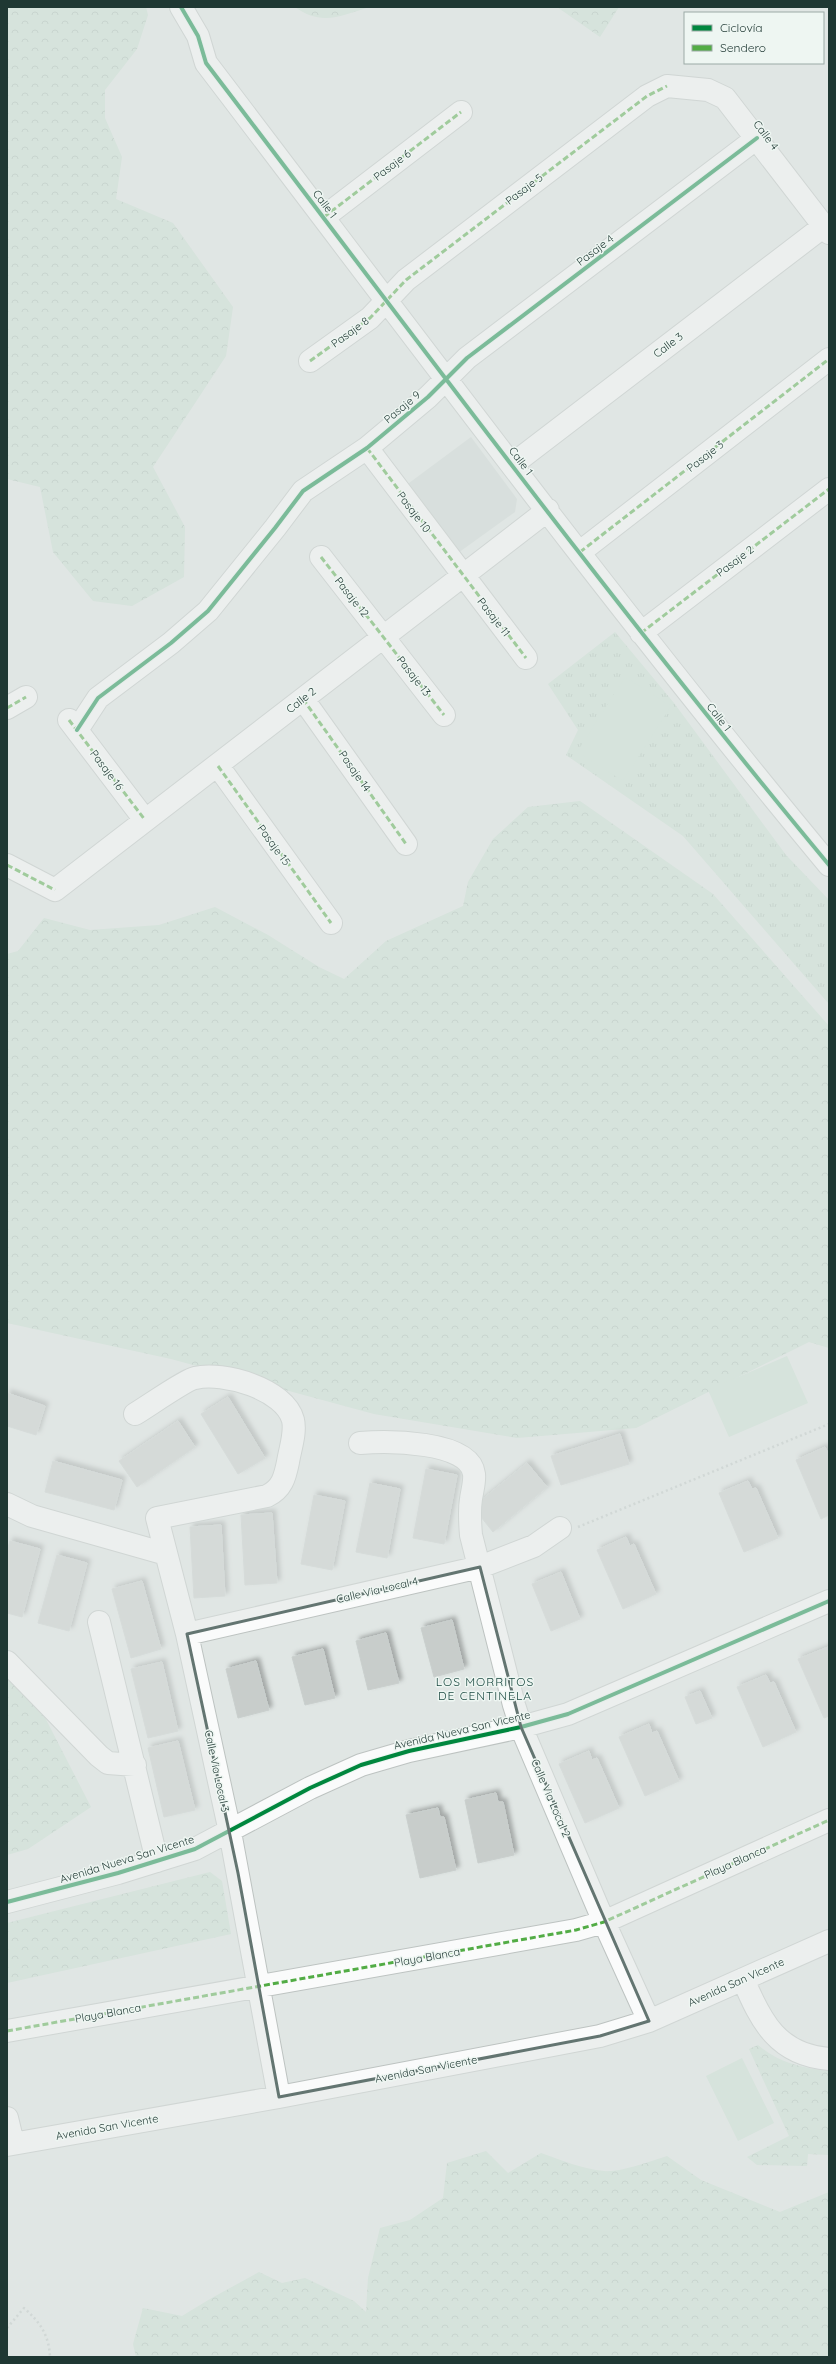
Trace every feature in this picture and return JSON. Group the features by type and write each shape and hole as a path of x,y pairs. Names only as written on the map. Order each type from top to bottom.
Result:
{"street":[{"name":"Calle 1","path":"181,7 198,36 206,63 641,633 718,730 829,865"},
{"name":"Calle 4","path":"667,86 708,90 721,95 729,101 826,229"},
{"name":"Pasaje 5","path":"387,300 406,280 640,100 667,86"},
{"name":"Pasaje 6","path":"324,217 461,112"},
{"name":"Pasaje 4","path":"447,378 467,358 757,138"},
{"name":"Calle 3","path":"513,464 826,229"},
{"name":"Pasaje 8","path":"310,361 370,318 387,300"},
{"name":"Pasaje 3","path":"580,552 829,360"},
{"name":"Pasaje 9","path":"73,725 98,698 171,643 208,611 303,491 367,448 428,397 447,378"},
{"name":"Pasaje 10","path":"367,448 462,576"},
{"name":"Pasaje 2","path":"641,633 829,489"},
{"name":"Calle 2","path":"7,865 55,890 145,820 218,766 548,510"},
{"name":"Pasaje 12","path":"321,557 383,637"},
{"name":"Pasaje 11","path":"462,576 526,658"},
{"name":"Pasaje 13","path":"383,637 444,715"},
{"path":"7,708 26,697"},
{"name":"Pasaje 14","path":"303,699 406,844"},
{"name":"Pasaje 16","path":"73,725 145,820"},
{"name":"Pasaje 15","path":"218,766 331,923"},
{"name":"Calle Via Local 3","path":"135,1414 195,1378 222,1377 252,1384 284,1404 292,1419 293,1436 285,1475 282,1483 273,1494 158,1518 187,1634 230,1832 279,2098"},
{"name":"Calle Via Local 2","path":"360,1443 385,1441 428,1446 446,1450 468,1462 474,1473 470,1508 471,1535 514,1705 521,1727 604,1922 649,2021"},
{"path":"7,1504 32,1516 166,1554"},
{"name":"Calle Via Local 4","path":"187,1634 480,1567 534,1546 560,1528"},
{"name":"Avenida Nueva San Vicente","path":"7,1902 157,1861 195,1849 230,1832 310,1788 361,1765 409,1751 521,1727 568,1714 829,1601"},
{"path":"99,1622 135,1765 157,1861"},
{"path":"7,1662 99,1756 108,1763 135,1765"},
{"name":"Playa Blanca","path":"7,2031 576,1930 604,1922 829,1820"},
{"name":"Avenida San Vicente","path":"10,2144 279,2098 600,2036 649,2021 829,1941"},
{"path":"742,1979 762,2020 777,2039 799,2052 829,2059"},
{"path":"7,2118 10,2144"}],"path":[{"path":"560,1528 574,1528 586,1525 829,1424"},
{"path":"7,2328 24,2308 38,2320 46,2333 50,2357"}],"highlighted area":[{"path":"480,1567 521,1727 649,2021 600,2036 279,2097 238,1873 187,1634"}],"shaded area":[{"path":"471,437 517,499 515,512 458,553 405,486"}],"green space":[{"path":"7,7 146,7 148,15 137,49 105,90 105,118 122,157 116,199 173,223 233,307 226,356 153,467 185,527 184,577 132,606 93,601 53,552 40,487 7,479"},
{"path":"295,7 370,7 341,16 323,18 314,17"},
{"path":"557,7 619,7 600,37"},
{"path":"615,632 674,703 786,855 829,900 829,1004 683,836 566,755 578,730 548,684"},
{"path":"625,677 671,706 623,781 577,752"},
{"path":"580,801 713,894 829,1026 829,1348 809,1342 636,1428 517,1438 374,1414 171,1359 7,1323 7,954 18,951 44,918 90,930 159,925 215,907 268,935 319,967 344,979 386,941 463,906 468,882 493,839 528,807"},
{"path":"787,1356 808,1403 729,1437 708,1390"},
{"path":"7,1669 36,1700 91,1807 28,1849 7,1855"},
{"path":"210,1872 222,1881 231,1934 7,1983 7,1923"},
{"path":"758,2045 774,2056 791,2064 829,2071 829,2155 808,2154 807,2166 757,2165 747,2157 789,2136 749,2049"},
{"path":"742,2058 774,2123 738,2141 706,2076"},
{"path":"486,2151 508,2173 541,2153 580,2166 604,2171 627,2168 667,2156 701,2180 780,2212 829,2192 829,2357 136,2357 133,2344 143,2308 182,2316 259,2272 282,2283 305,2278 354,2301 366,2312 368,2278 380,2228 410,2220 443,2198 447,2163"}],"building":[{"path":"7,1393 45,1406 36,1435 7,1426"},
{"path":"228,1397 265,1458 238,1474 201,1414"},
{"path":"178,1421 195,1447 137,1487 119,1461"},
{"path":"620,1434 629,1464 561,1485 551,1456"},
{"path":"825,1447 829,1455 829,1515 821,1519 796,1460"},
{"path":"53,1461 122,1480 114,1510 45,1492"},
{"path":"527,1463 547,1487 493,1532 473,1507"},
{"path":"426,1469 457,1475 444,1544 413,1538"},
{"path":"748,1481 752,1489 756,1488 778,1538 744,1552 719,1493"},
{"path":"370,1483 400,1489 387,1558 356,1552"},
{"path":"314,1495 345,1501 332,1570 301,1564"},
{"path":"272,1513 277,1583 245,1585 241,1515"},
{"path":"221,1525 225,1596 194,1598 190,1527"},
{"path":"626,1537 630,1546 634,1544 656,1594 623,1609 597,1550"},
{"path":"10,1541 40,1549 22,1617 7,1613 7,1550"},
{"path":"57,1555 87,1563 69,1631 38,1623"},
{"path":"561,1572 580,1619 551,1631 532,1584"},
{"path":"142,1581 161,1649 131,1658 112,1589"},
{"path":"452,1620 464,1669 434,1677 421,1628"},
{"path":"386,1633 399,1683 368,1690 356,1641"},
{"path":"828,1647 829,1716 824,1718 798,1659"},
{"path":"323,1649 335,1698 305,1705 292,1657"},
{"path":"256,1661 269,1710 238,1718 226,1669"},
{"path":"162,1662 178,1731 148,1738 131,1669"},
{"path":"766,1675 770,1683 774,1682 796,1732 763,1747 737,1687"},
{"path":"700,1691 712,1718 696,1724 685,1697"},
{"path":"649,1724 652,1733 657,1731 679,1781 645,1796 619,1737"},
{"path":"178,1741 195,1810 164,1817 148,1748"},
{"path":"589,1751 592,1760 597,1758 619,1808 585,1823 559,1764"},
{"path":"496,1793 498,1802 503,1802 514,1855 478,1863 465,1800"},
{"path":"438,1808 440,1817 444,1817 456,1870 420,1878 406,1815"}],"marked path":[{"path":"310,361 370,318 406,280 647,96 667,86"},
{"path":"324,217 461,112"},
{"path":"580,552 829,359"},
{"path":"367,448 526,658"},
{"path":"641,633 829,489"},
{"path":"321,557 444,715"},
{"path":"7,708 26,697"},
{"path":"303,699 406,844"},
{"path":"69,720 145,820"},
{"path":"218,766 331,923"},
{"path":"7,865 55,890"},
{"path":"7,2031 576,1930 604,1922 829,1820"}],"cycle path":[{"path":"181,7 198,36 206,63 591,568 669,668 829,865"},
{"path":"77,730 98,698 171,643 208,611 303,491 367,448 428,397 467,358 757,138"},
{"path":"7,1902 118,1873 195,1849 310,1788 361,1765 409,1751 521,1727 568,1714 829,1601"}],"district":[{"name":"LOS MORRITOS DE CENTINELA","path":"485,1688"}]}
